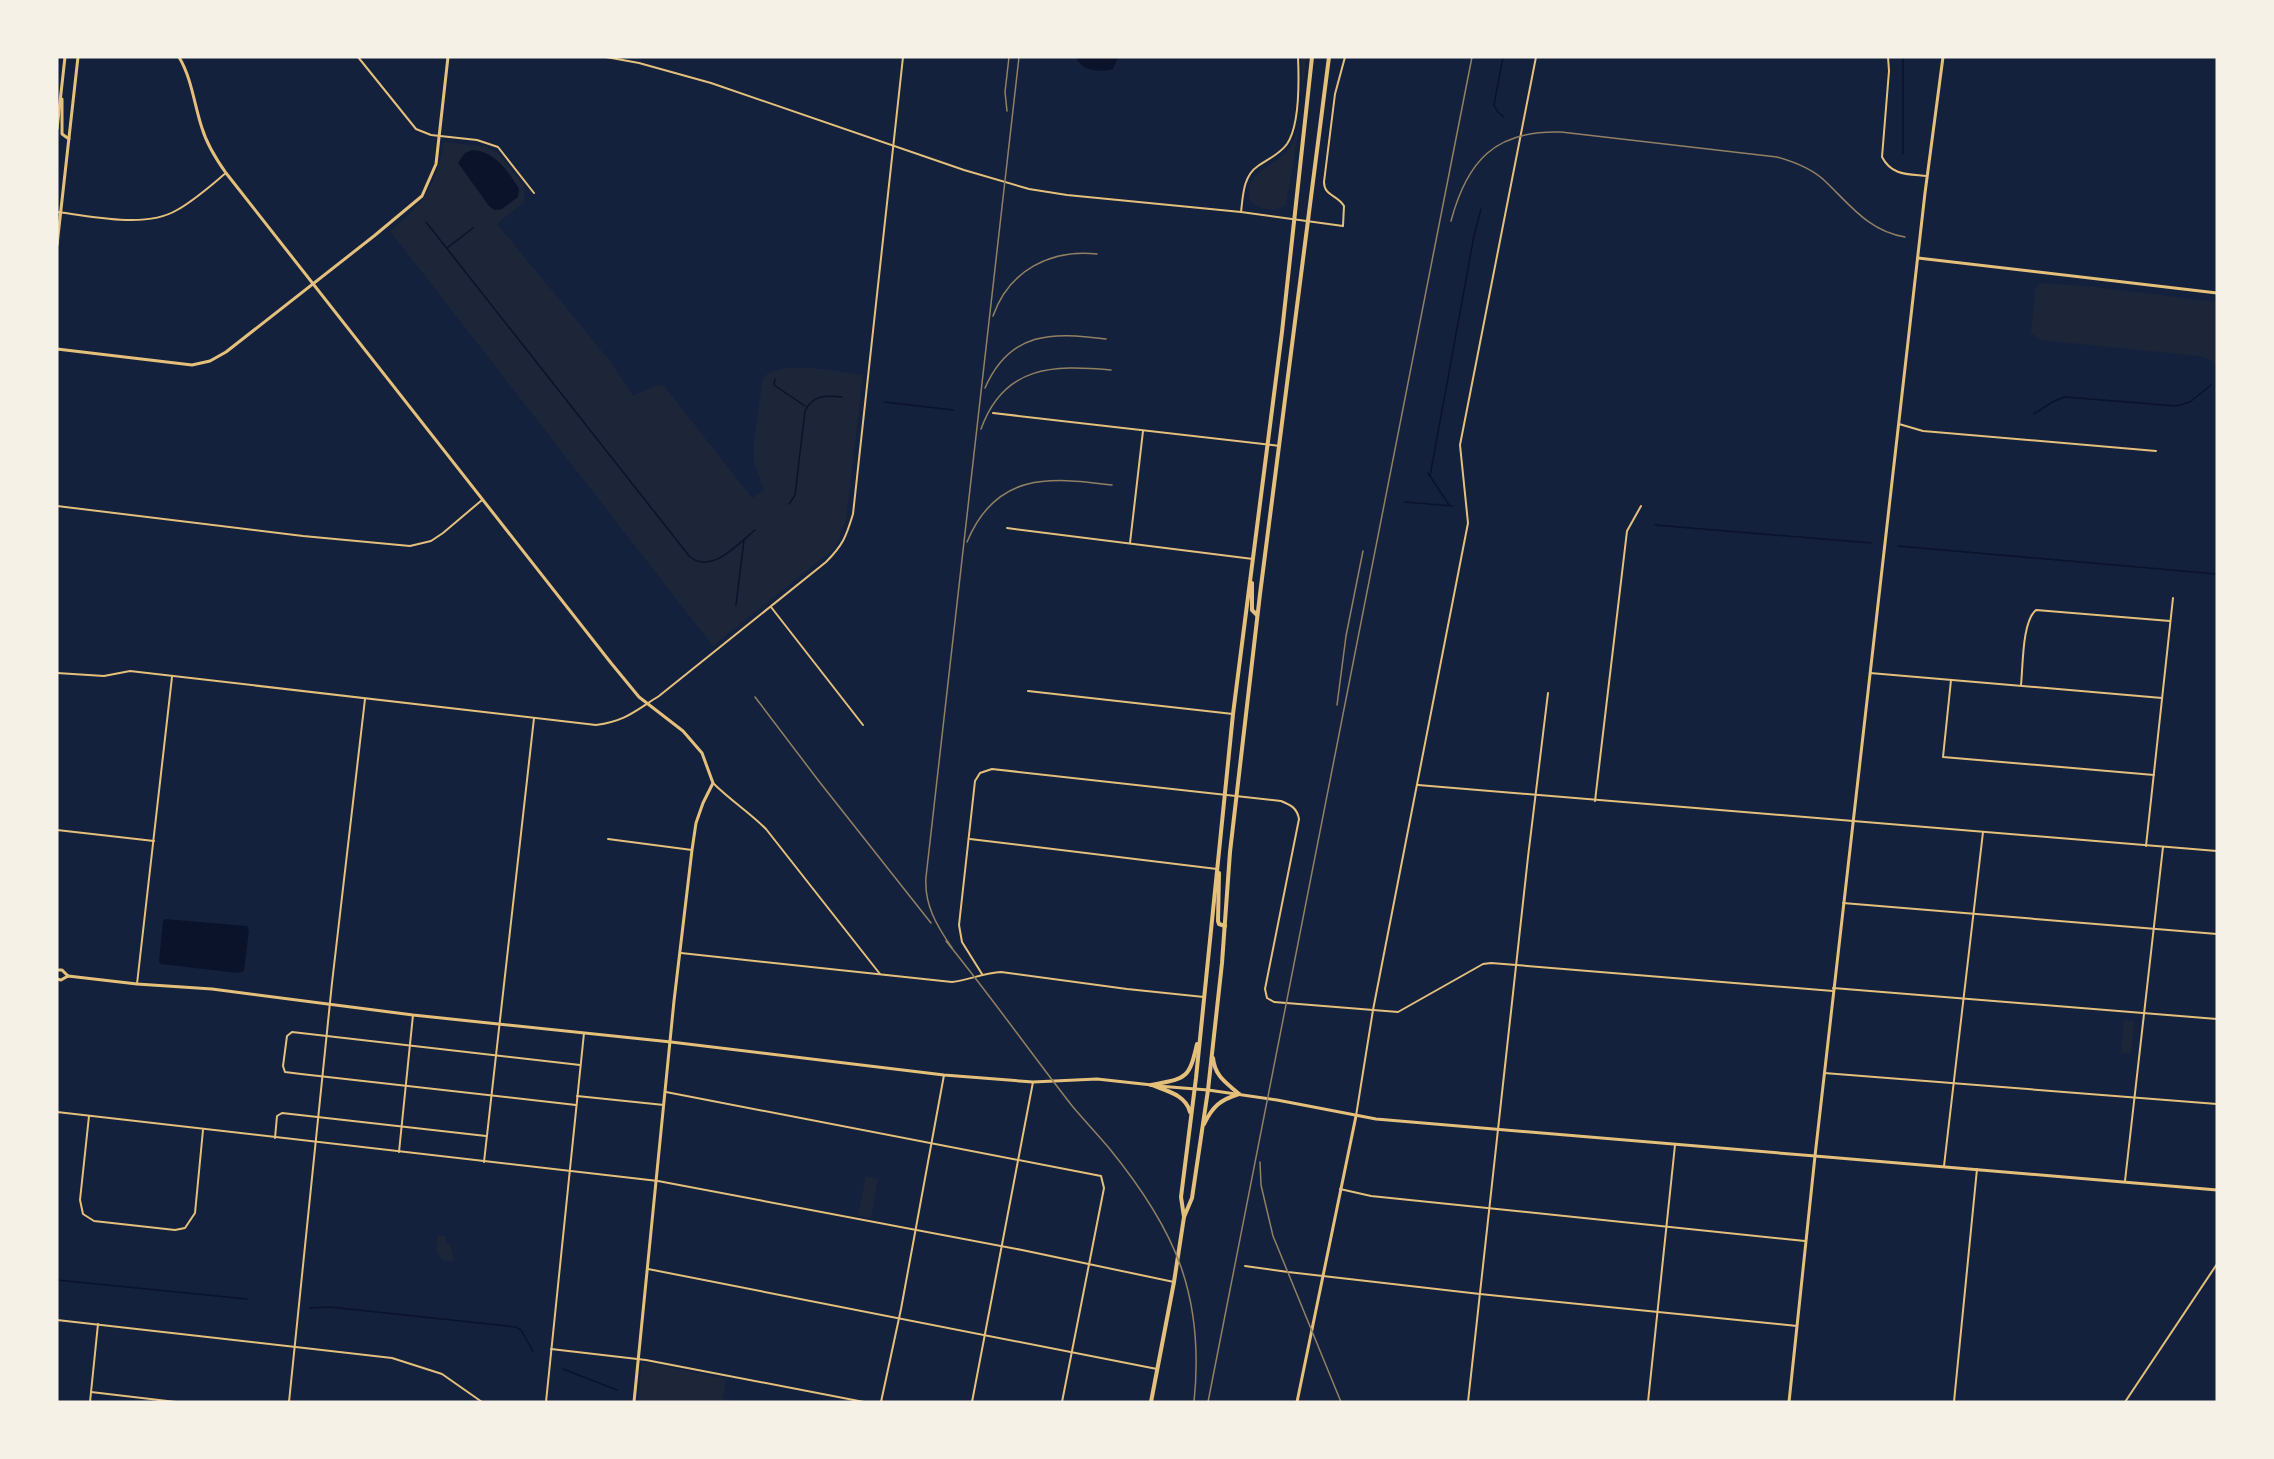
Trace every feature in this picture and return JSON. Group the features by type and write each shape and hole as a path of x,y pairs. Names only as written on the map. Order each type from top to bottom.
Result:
{"main road":[{"path":"1184,1217 1181,1197 1233,714 1295,220 1312,57"},
{"path":"1151,1402 1184,1217 1192,1198 1208,1090 1237,797 1258,616 1329,57"},
{"path":"1252,569 1252,610 1258,616"},
{"path":"1218,857 1218,921 1219,924 1225,926"},
{"path":"1151,1085 1177,1080 1187,1074 1192,1066 1201,1028"},
{"path":"1212,1049 1216,1072 1239,1095"},
{"path":"1151,1085 1181,1098 1188,1105 1191,1117"},
{"path":"1203,1127 1216,1104 1225,1098 1239,1095"}],"street":[{"path":"57,129 65,57"},
{"path":"57,245 78,57"},
{"path":"179,57 192,86 203,132 226,173 611,663 639,697 683,731 698,749 713,783 766,829 880,974"},
{"path":"358,57 416,129 424,134 477,140 498,147 534,193"},
{"path":"57,349 192,365 210,361 226,352 422,196 436,164 448,57"},
{"path":"606,57 711,83 1005,182 1057,194 1240,212 1343,226 1344,206 1324,189 1324,182 1335,94 1346,57"},
{"path":"57,673 104,676 130,671 596,726 615,723 631,716 771,607 841,548 853,514 903,57"},
{"path":"1240,212 1248,177 1258,166 1278,154 1290,139 1298,94 1298,57"},
{"path":"1297,1402 1356,1116 1373,1010 1468,523 1461,445 1536,57"},
{"path":"1888,57 1889,71 1882,157 1893,171 1928,176"},
{"path":"1789,1402 1852,820 1943,57"},
{"path":"62,88 61,130 63,137 69,139"},
{"path":"59,213 132,220 162,217 187,204 226,173"},
{"path":"1918,258 2217,293"},
{"path":"993,413 1280,446"},
{"path":"1899,424 1923,431 2156,452"},
{"path":"1130,543 1143,431"},
{"path":"57,506 410,546 431,541 482,500"},
{"path":"1595,801 1627,531 1641,506"},
{"path":"1007,528 1253,559"},
{"path":"2146,846 2173,598"},
{"path":"771,607 863,725"},
{"path":"2021,685 2027,629 2030,615 2034,612 2042,609 2170,621"},
{"path":"1870,673 2162,698"},
{"path":"136,984 172,676"},
{"path":"1951,680 1943,757 2154,775"},
{"path":"1028,691 1233,714"},
{"path":"1468,1402 1548,693"},
{"path":"289,1402 326,1036 364,699"},
{"path":"484,1162 534,718"},
{"path":"982,974 962,942 960,934 975,781 985,770 1281,801 1292,806 1298,812 1299,819 1265,989 1268,998 1274,1002 1398,1012 1484,964 1491,963 2217,1019"},
{"path":"634,1402 692,850 696,823 713,783"},
{"path":"1418,785 2217,851"},
{"path":"57,830 154,841"},
{"path":"1944,1166 1983,832"},
{"path":"608,839 692,850"},
{"path":"969,839 1217,869"},
{"path":"2125,1181 2163,847"},
{"path":"1843,903 2217,934"},
{"path":"680,952 952,982 965,981 982,974 1001,972 1204,997"},
{"path":"57,970 62,970 68,976"},
{"path":"57,979 61,980 68,976 136,984 212,989 413,1015 671,1042 944,1075 1033,1082 1097,1079 1208,1090 1277,1100 1356,1116 1498,1130 2217,1190"},
{"path":"399,1152 413,1015"},
{"path":"576,1105 322,1077 285,1072 283,1066 288,1034 292,1032 580,1065"},
{"path":"546,1402 584,1033"},
{"path":"1824,1073 2217,1104"},
{"path":"881,1402 944,1075"},
{"path":"972,1402 1033,1082"},
{"path":"666,1092 1096,1174 1103,1179 1104,1188 1062,1402"},
{"path":"577,1096 665,1106"},
{"path":"57,1112 658,1181 1174,1282"},
{"path":"275,1138 277,1116 282,1113 486,1136"},
{"path":"89,1116 80,1200 81,1210 86,1217 94,1221 180,1230 190,1224 195,1213 203,1130"},
{"path":"1648,1402 1675,1144"},
{"path":"1954,1402 1977,1169"},
{"path":"1340,1189 1371,1196 1806,1241"},
{"path":"2125,1402 2217,1264"},
{"path":"1245,1266 1480,1294 1797,1326"},
{"path":"648,1269 1157,1369"},
{"path":"57,1320 392,1358 442,1374 482,1402"},
{"path":"90,1402 98,1324"},
{"path":"551,1349 639,1359 864,1402"},
{"path":"91,1392 177,1402"}],"shaded area":[{"path":"1076,57 1118,57 1113,69 1102,71 1086,68 1078,62"},
{"path":"1301,57 1306,57 1302,100"},
{"path":"1300,116 1286,205 1273,210 1259,207 1251,202 1250,183 1255,176 1291,146"},
{"path":"444,142 487,147 498,153 524,186 524,202 497,224 610,361 633,396 657,385 664,386 752,498 764,491 754,462 754,440 763,378 771,372 796,367 863,375 846,520 835,548 713,646 390,231 411,212 427,192 433,182"},
{"path":"472,150 494,158 519,189 518,197 502,209 494,210 489,206 458,163 465,153"},
{"path":"2043,283 2217,302 2217,367 2211,360 2200,356 2040,340 2031,333 2035,290"},
{"path":"165,919 247,926 249,930 244,971 238,973 161,964 159,962"},
{"path":"2124,1020 2134,1021 2131,1054 2121,1053"},
{"path":"866,1176 878,1179 871,1218 858,1215"},
{"path":"438,1235 446,1236 445,1243 450,1244 455,1262 443,1260 436,1252"},
{"path":"642,1362 726,1379 723,1398 732,1402 638,1402"}],"waterway":[{"path":"1503,57 1494,105 1504,117"},
{"path":"1903,57 1903,154"},
{"path":"1430,476 1474,236 1481,209"},
{"path":"426,222 690,557 698,561 716,560 755,530"},
{"path":"447,248 473,228"},
{"path":"775,379 774,385 805,406"},
{"path":"2034,414 2065,397 2176,406 2190,402 2211,385"},
{"path":"789,504 795,495 805,411 812,402 820,397 842,397"},
{"path":"884,402 953,410"},
{"path":"1428,473 1449,505"},
{"path":"1404,502 1453,506"},
{"path":"1655,525 1871,543"},
{"path":"736,605 744,540"},
{"path":"1898,546 2217,574"},
{"path":"57,1280 247,1299"},
{"path":"310,1308 330,1307 516,1327 521,1330 533,1351"},
{"path":"563,1369 617,1390"}],"railway":[{"path":"1007,111 1005,92 1009,57"},
{"path":"952,948 929,906 926,877 1019,57"},
{"path":"1208,1402 1472,57"},
{"path":"1451,221 1466,182 1475,166 1487,153 1501,143 1518,137 1561,132 1784,159 1815,173 1871,223 1892,234 1905,237"},
{"path":"993,316 1010,286 1034,266 1064,255 1097,254"},
{"path":"985,388 995,369 1007,355 1020,346 1051,336 1106,339"},
{"path":"981,429 991,408 1003,392 1017,381 1050,370 1069,368 1111,370"},
{"path":"967,542 979,519 993,502 1009,491 1027,484 1046,481 1112,485"},
{"path":"1337,705 1346,636 1363,551"},
{"path":"755,697 931,923"},
{"path":"946,941 1073,1107 1132,1178 1168,1236 1180,1265 1195,1329 1194,1402"},
{"path":"1260,1162 1261,1185 1273,1236 1341,1402"}]}
